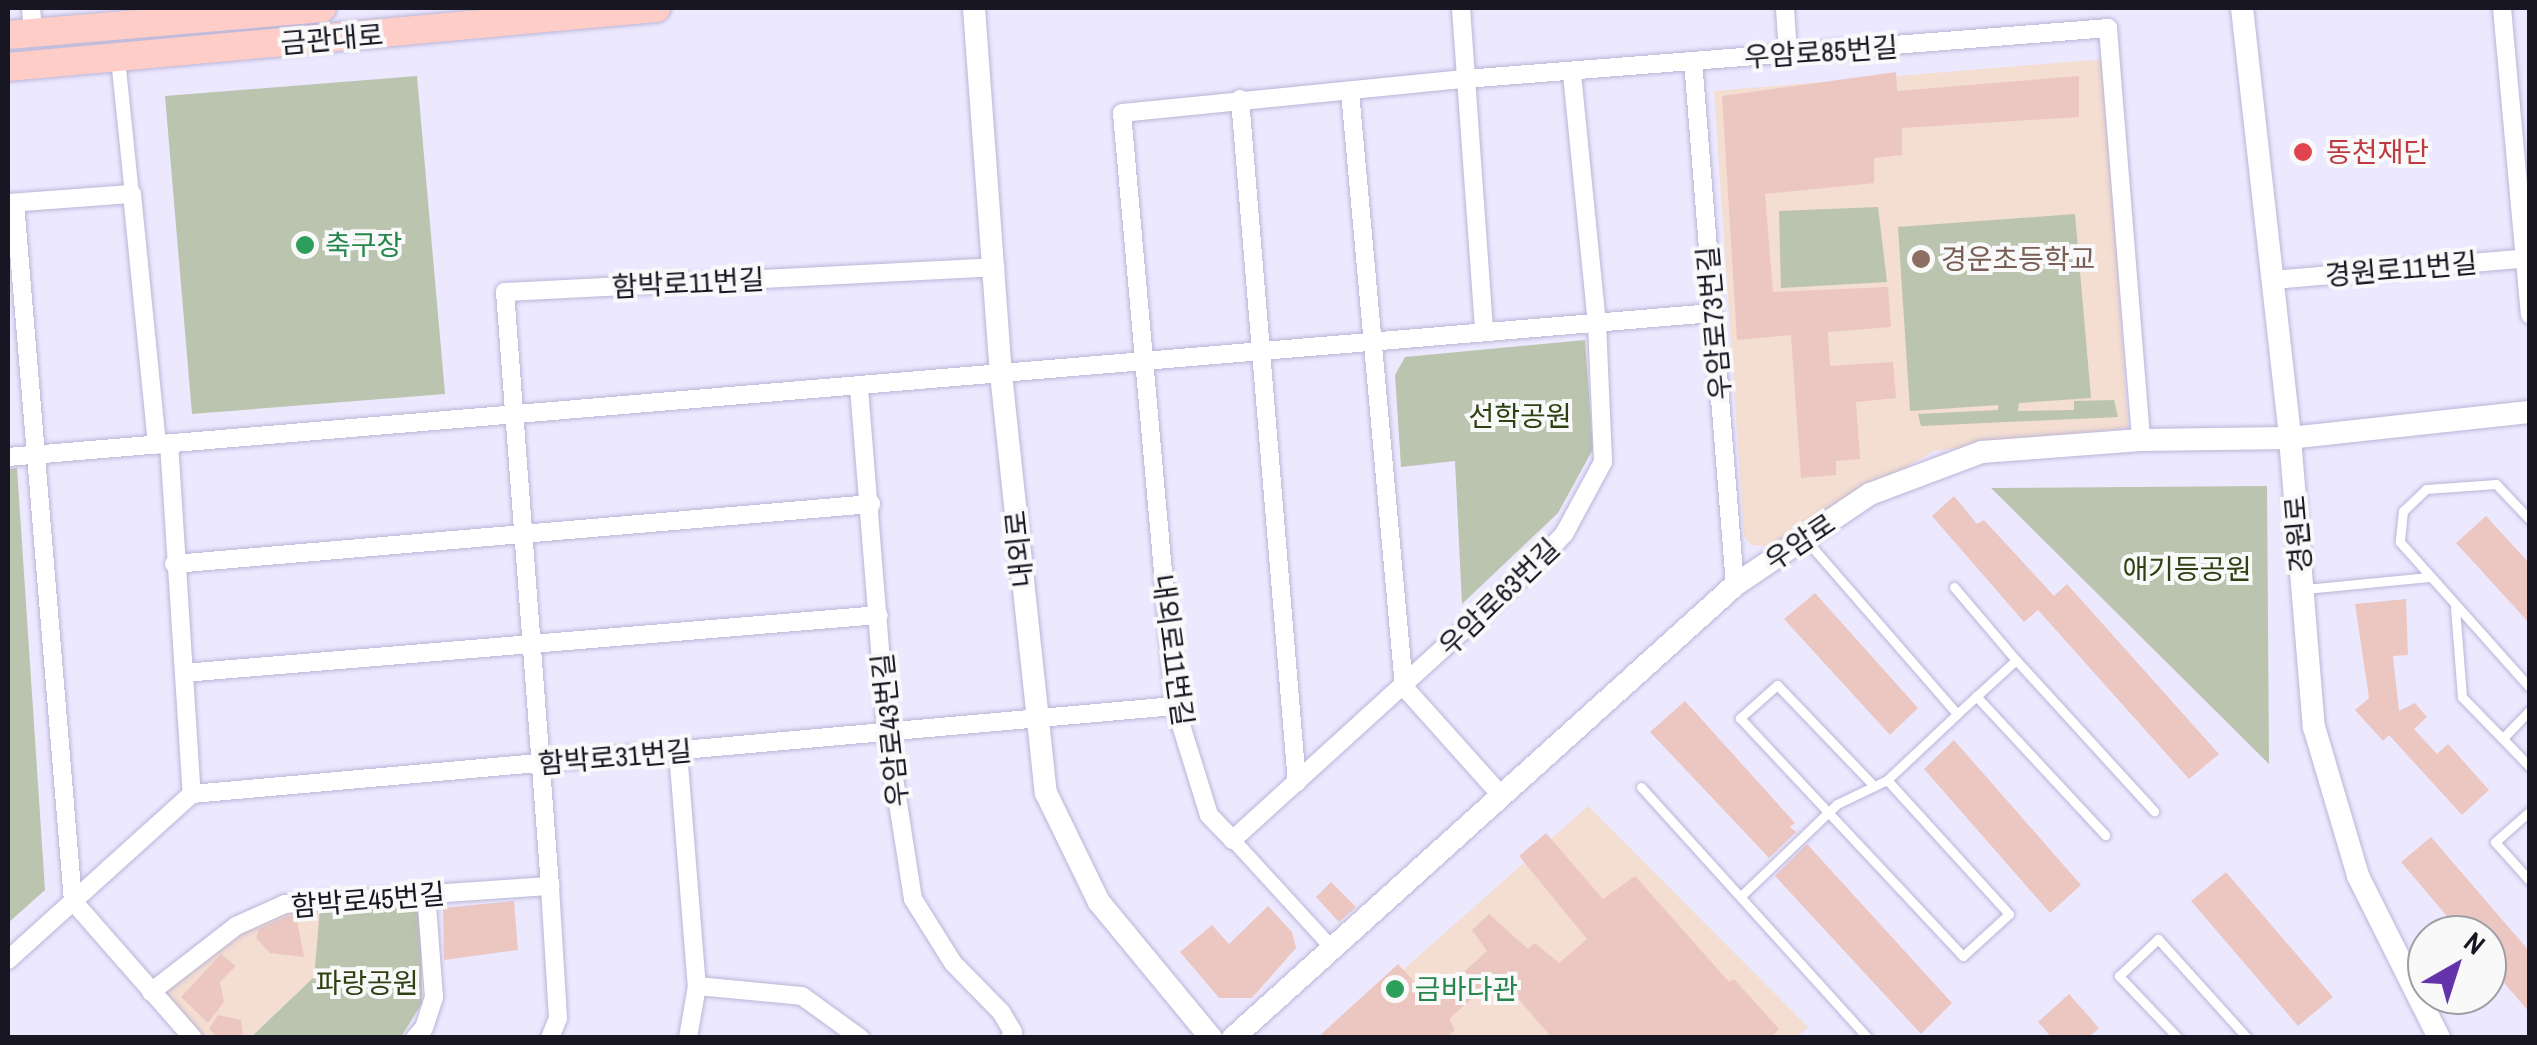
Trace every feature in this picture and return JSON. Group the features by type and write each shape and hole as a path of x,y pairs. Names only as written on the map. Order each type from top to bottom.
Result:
{"main road":[{"name":"금관대로","path":"24,25 322,8"},
{"name":"금관대로","path":"8,67 656,8"}],"street":[{"name":"내외로","path":"974,8 1001,374 1046,793 1099,902 1212,1038"},
{"path":"1461,8 1484,332"},
{"path":"1785,8 1788,55"},
{"name":"경원로","path":"2242,8 2290,438 2314,727 2358,876 2439,1038"},
{"path":"2502,8 2530,315"},
{"name":"우암로85번길","path":"1122,112 2108,28 2141,440"},
{"path":"8,960 192,794 163,444 118,59"},
{"name":"우암로73번길","path":"1693,62 1735,585"},
{"path":"1572,74 1597,323"},
{"path":"1350,92 1374,342"},
{"path":"1240,99 1297,783"},
{"name":"내외로11번길","path":"1122,112 1175,706 1208,815 1331,947"},
{"path":"132,194 11,203 73,902 194,1038"},
{"name":"경원로11번길","path":"2273,280 2527,258"},
{"name":"함박로11번길","path":"514,416 504,292 995,267"},
{"path":"8,458 1713,313"},
{"name":"우암로63번길","path":"1234,840 1404,688 1564,534 1603,462 1597,323"},
{"name":"우암로63번길","path":"1374,342 1404,688"},
{"name":"우암로43번길","path":"858,388 871,504 887,733 912,899 953,963 1001,1012 1013,1032 1010,1038"},
{"name":"우암로","path":"1233,1038 1499,792 1735,585 1870,494 1982,452 2141,440 2290,438 2530,412"},
{"path":"514,416 558,1018 550,1038"},
{"path":"174,564 871,504"},
{"path":"184,673 879,615"},
{"path":"1404,688 1499,792"},
{"name":"함박로31번길","path":"192,794 1037,722 1175,706"},
{"path":"678,752 697,986 688,1038"},
{"name":"함박로45번길","path":"151,992 236,926 285,904 550,886"},
{"path":"414,1038 424,1028 434,996 426,894"},
{"path":"697,986 802,996 860,1038"}],"lane":[{"path":"2530,520 2496,484 2426,490 2403,511 2400,542 2530,688"},
{"path":"1804,538 1957,714"},
{"path":"2302,589 2428,577"},
{"path":"1954,587 2154,812"},
{"path":"2455,606 2462,697 2530,768"},
{"path":"1741,896 1828,813 1886,780 2016,660"},
{"path":"1874,786 1777,685 1740,718 1962,956 2009,914 1886,780"},
{"path":"1976,696 2105,834"},
{"path":"2502,738 2530,710"},
{"path":"1641,787 1868,1038"},
{"path":"2530,811 2495,842 2530,881"},
{"path":"2178,1038 2119,976 2158,939 2247,1038"}],"shaded area":[{"name":"경운초등학교","path":"2104,59 2128,428 1934,451 1767,546 1751,545 1744,536 1714,91"},
{"path":"1588,806 1808,1027 1796,1038 1326,1038"},
{"path":"320,909 314,977 250,1037 202,1037 161,993 229,933 277,913"}],"green space":[{"name":"축구장","path":"417,76 445,394 192,414 165,96"},
{"path":"1878,207 1887,282 1781,288 1779,211"},
{"path":"2075,214 2091,398 2019,403 2018,411 2074,410 2074,401 2114,400 2118,417 1921,426 1918,414 1998,410 1998,405 1910,411 1898,227"},
{"name":"선학공원","path":"1585,340 1593,449 1558,513 1462,604 1455,461 1401,467 1395,375 1405,357"},
{"path":"17,468 45,890 8,923 8,469"},
{"name":"애기등공원","path":"2267,486 2269,764 1991,488"},
{"name":"파랑공원","path":"404,904 421,914 422,1003 401,1037 250,1038 314,977 320,909"}],"building":[{"path":"1896,72 1897,91 2079,76 2079,117 1902,128 1902,155 1874,158 1874,183 1765,194 1773,292 1888,287 1891,327 1828,332 1830,366 1893,362 1896,398 1856,402 1860,459 1836,461 1836,475 1801,478 1791,335 1737,340 1722,96"},
{"path":"1954,496 1977,524 1984,520 2054,596 2067,584 2219,754 2189,779 2038,610 2024,622 1932,516"},
{"path":"2486,516 2530,564 2530,624 2456,543"},
{"path":"1815,593 1918,708 1890,735 1784,619"},
{"path":"2406,599 2408,655 2393,656 2399,711 2415,703 2427,717 2414,729 2437,754 2448,744 2489,790 2462,815 2389,735 2383,741 2355,710 2369,698 2355,604"},
{"path":"1685,701 1795,823 1790,827 1796,832 1769,858 1650,732"},
{"path":"1954,740 2081,885 2050,913 1924,769"},
{"path":"1546,833 1603,899 1635,876 1729,982 1734,979 1779,1029 1770,1038 1552,1038 1498,975 1449,1019 1455,1030 1446,1038 1317,1038 1398,964 1432,1001 1487,951 1472,930 1489,914 1528,949 1535,943 1559,963 1587,939 1519,856"},
{"path":"2431,837 2498,915 2446,915 2401,862"},
{"path":"1807,844 1952,1003 1921,1034 1775,876"},
{"path":"2226,872 2333,997 2298,1026 2191,901"},
{"path":"1331,882 1356,907 1339,922 1316,897"},
{"path":"514,901 518,950 444,960 443,908"},
{"path":"1268,906 1292,932 1296,948 1252,998 1219,998 1180,952 1212,925 1229,944"},
{"path":"296,916 304,957 270,953 256,938 259,929"},
{"path":"2507,925 2530,952 2530,1013 2507,986"},
{"path":"221,954 236,966 220,982 224,1002 208,1023 181,997"},
{"path":"2069,994 2099,1028 2088,1038 2052,1038 2038,1022"},
{"path":"218,1015 241,1020 243,1038 218,1038 209,1029"}],"place":[{"name":"동천재단","path":"2303,152"},
{"name":"축구장","path":"305,245"},
{"name":"경운초등학교","path":"1921,259"},
{"name":"금바다관","path":"1395,989"}]}
